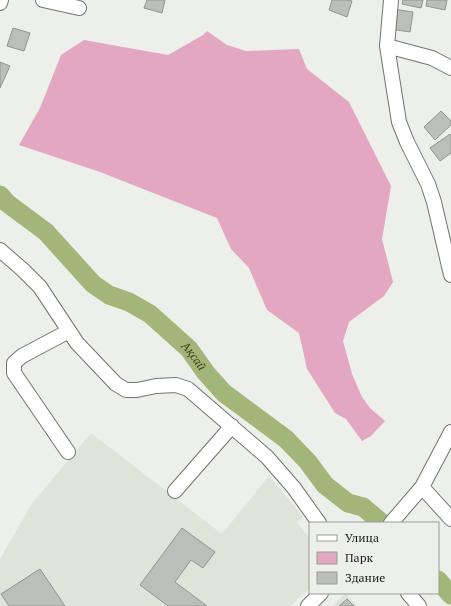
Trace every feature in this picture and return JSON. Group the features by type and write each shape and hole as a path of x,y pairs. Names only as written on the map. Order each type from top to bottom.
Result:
{"street":[{"path":"43,0 79,8"},
{"path":"391,0 387,46 399,122 407,142 428,184 434,202 451,275"},
{"path":"387,46 432,58 451,68"},
{"path":"0,250 40,287 77,343 116,384 126,390 176,385 188,389 267,457 294,488 318,522"},
{"path":"68,452 14,374 14,363 22,356 69,331"},
{"path":"175,491 232,426"},
{"path":"392,522 422,487 451,432"},
{"path":"422,487 451,519"},
{"path":"308,606 320,594"},
{"path":"409,594 419,606"}],"shaded area":[{"path":"91,433 222,534 269,476 303,517 297,522 309,538 309,589 290,606 0,606 0,559 31,505"},
{"path":"345,594 347,594 357,606 332,606"}],"green space":[{"path":"207,31 227,45 246,51 299,49 307,69 349,102 391,186 382,239 393,282 384,296 349,322 343,341 352,374 362,397 370,408 385,421 371,436 362,441 346,419 335,413 307,369 299,333 267,310 249,268 231,249 217,218 100,172 19,145 40,108 61,55 84,40 168,55 203,35"}],"building":[{"path":"147,0 165,0 162,13 144,8"},
{"path":"332,0 352,1 347,17 329,10"},
{"path":"403,0 423,0 421,8 402,4"},
{"path":"427,0 447,0 445,10 426,6"},
{"path":"393,9 413,12 410,32 390,29"},
{"path":"13,28 30,33 24,51 7,46"},
{"path":"0,62 10,66 0,88"},
{"path":"441,111 451,121 451,125 435,140 424,127"},
{"path":"450,134 451,153 440,161 430,148"},
{"path":"182,528 215,552 203,568 191,560 175,582 207,606 168,606 140,585"},
{"path":"40,569 65,606 9,606 1,594"},
{"path":"347,599 354,606 339,606"}],"waterway":[{"name":"Ақсай","path":"0,195 7,203 46,232 93,284 109,295 129,302 150,314 189,349 206,373 224,393 286,439 308,462 325,485 348,503 363,507 381,522"},
{"name":"Ақсай","path":"439,581 451,595"}]}
